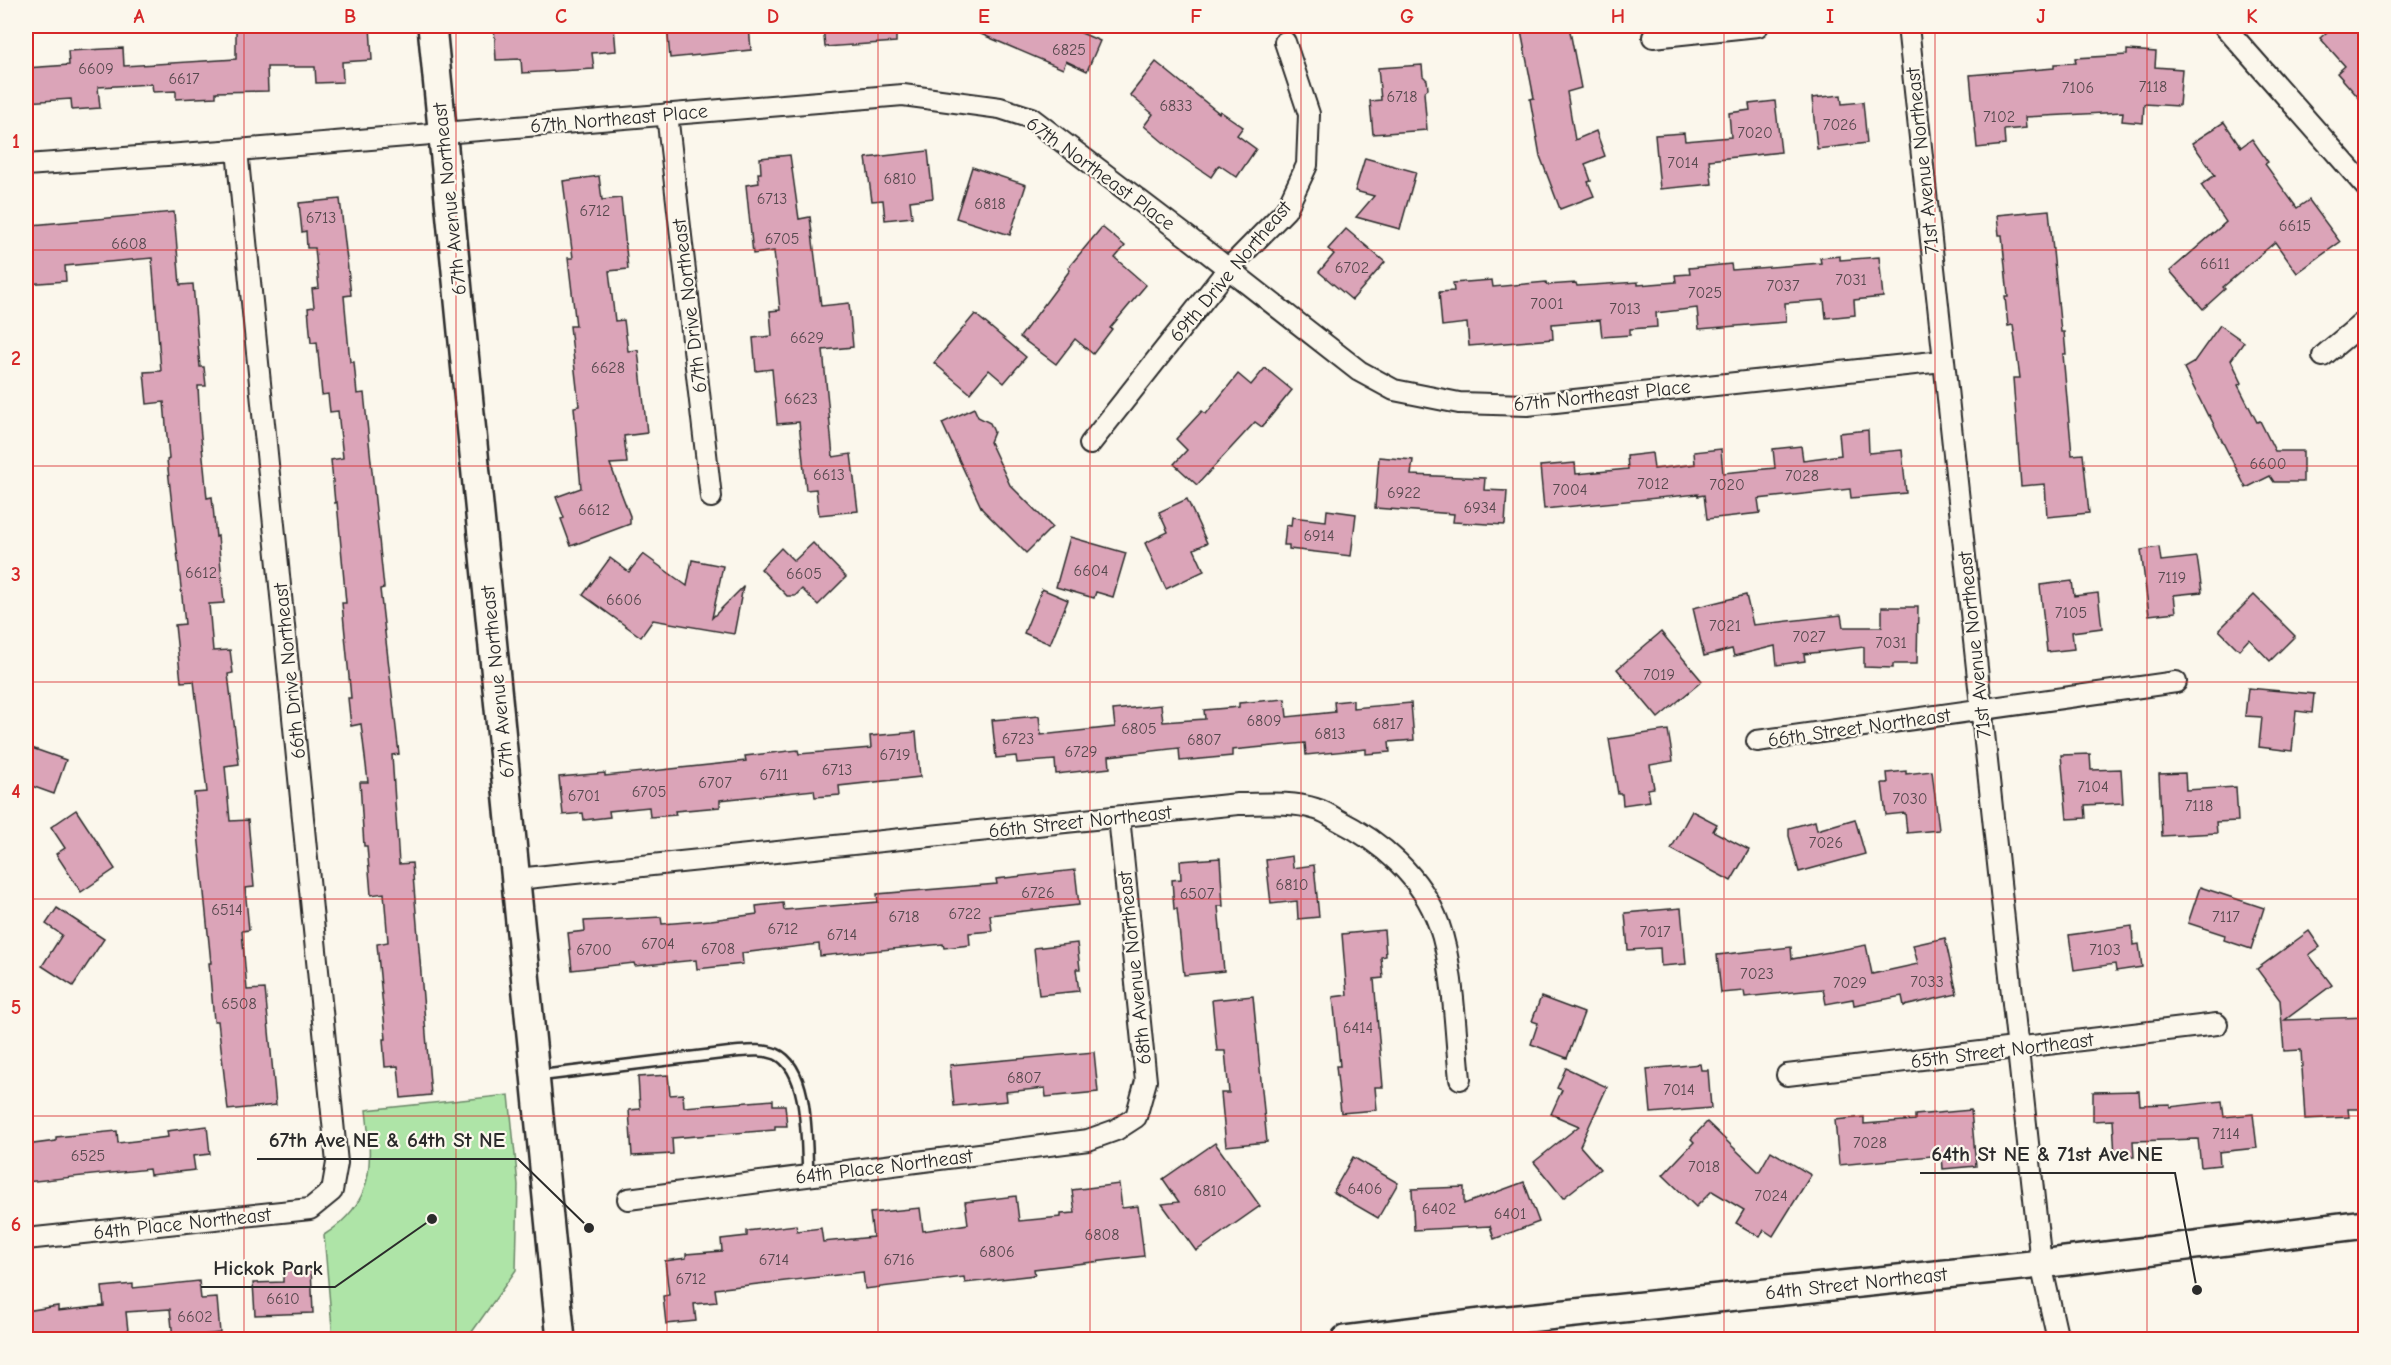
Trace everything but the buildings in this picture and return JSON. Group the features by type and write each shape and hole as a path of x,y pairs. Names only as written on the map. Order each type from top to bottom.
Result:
{"main road":[{"name":"67th Avenue Northeast","path":"432,26 561,1340"},
{"name":"64th Street Northeast","path":"1345,1340 1491,1331 2366,1224"}],"street":[{"path":"1653,37 1758,26"},
{"name":"71st Avenue Northeast","path":"1908,26 2041,1264 2058,1340"},
{"path":"2224,26 2366,187"},
{"name":"69th Drive Northeast","path":"1090,444 1228,269 1286,210 1307,165 1309,114 1285,42"},
{"name":"67th Northeast Place","path":"26,165 237,150 903,95 1000,108 1031,118 1359,372 1394,390 1460,403 1527,405 1943,361"},
{"name":"67th Drive Northeast","path":"667,114 711,497"},
{"name":"66th Drive Northeast","path":"237,150 337,1163 332,1191"},
{"path":"2322,356 2366,320"},
{"name":"66th Street Northeast","path":"1756,741 2176,682"},
{"name":"66th Street Northeast","path":"517,879 1238,804 1281,804 1316,809 1373,839 1416,882 1430,903 1439,926 1448,966 1460,1079"},
{"name":"68th Avenue Northeast","path":"1119,818 1146,1081 1136,1117"},
{"name":"65th Street Northeast","path":"1787,1075 2217,1024"},
{"name":"64th Place Northeast","path":"628,1199 1088,1140 1116,1130 1136,1117"},
{"name":"64th Place Northeast","path":"26,1239 310,1209 332,1191"}],"lane":[{"path":"535,1076 734,1052 762,1050 778,1055 789,1065 802,1091 808,1176"}],"green space":[{"path":"509,1095 518,1185 516,1270 467,1339 333,1339 324,1235 341,1222 362,1195 369,1165 366,1110"}],"place":[{"name":"Hickok Park","path":"432,1219"},
{"name":"67th Ave NE & 64th St NE","path":"589,1228"},
{"name":"64th St NE & 71st Ave NE","path":"2197,1290"}]}
